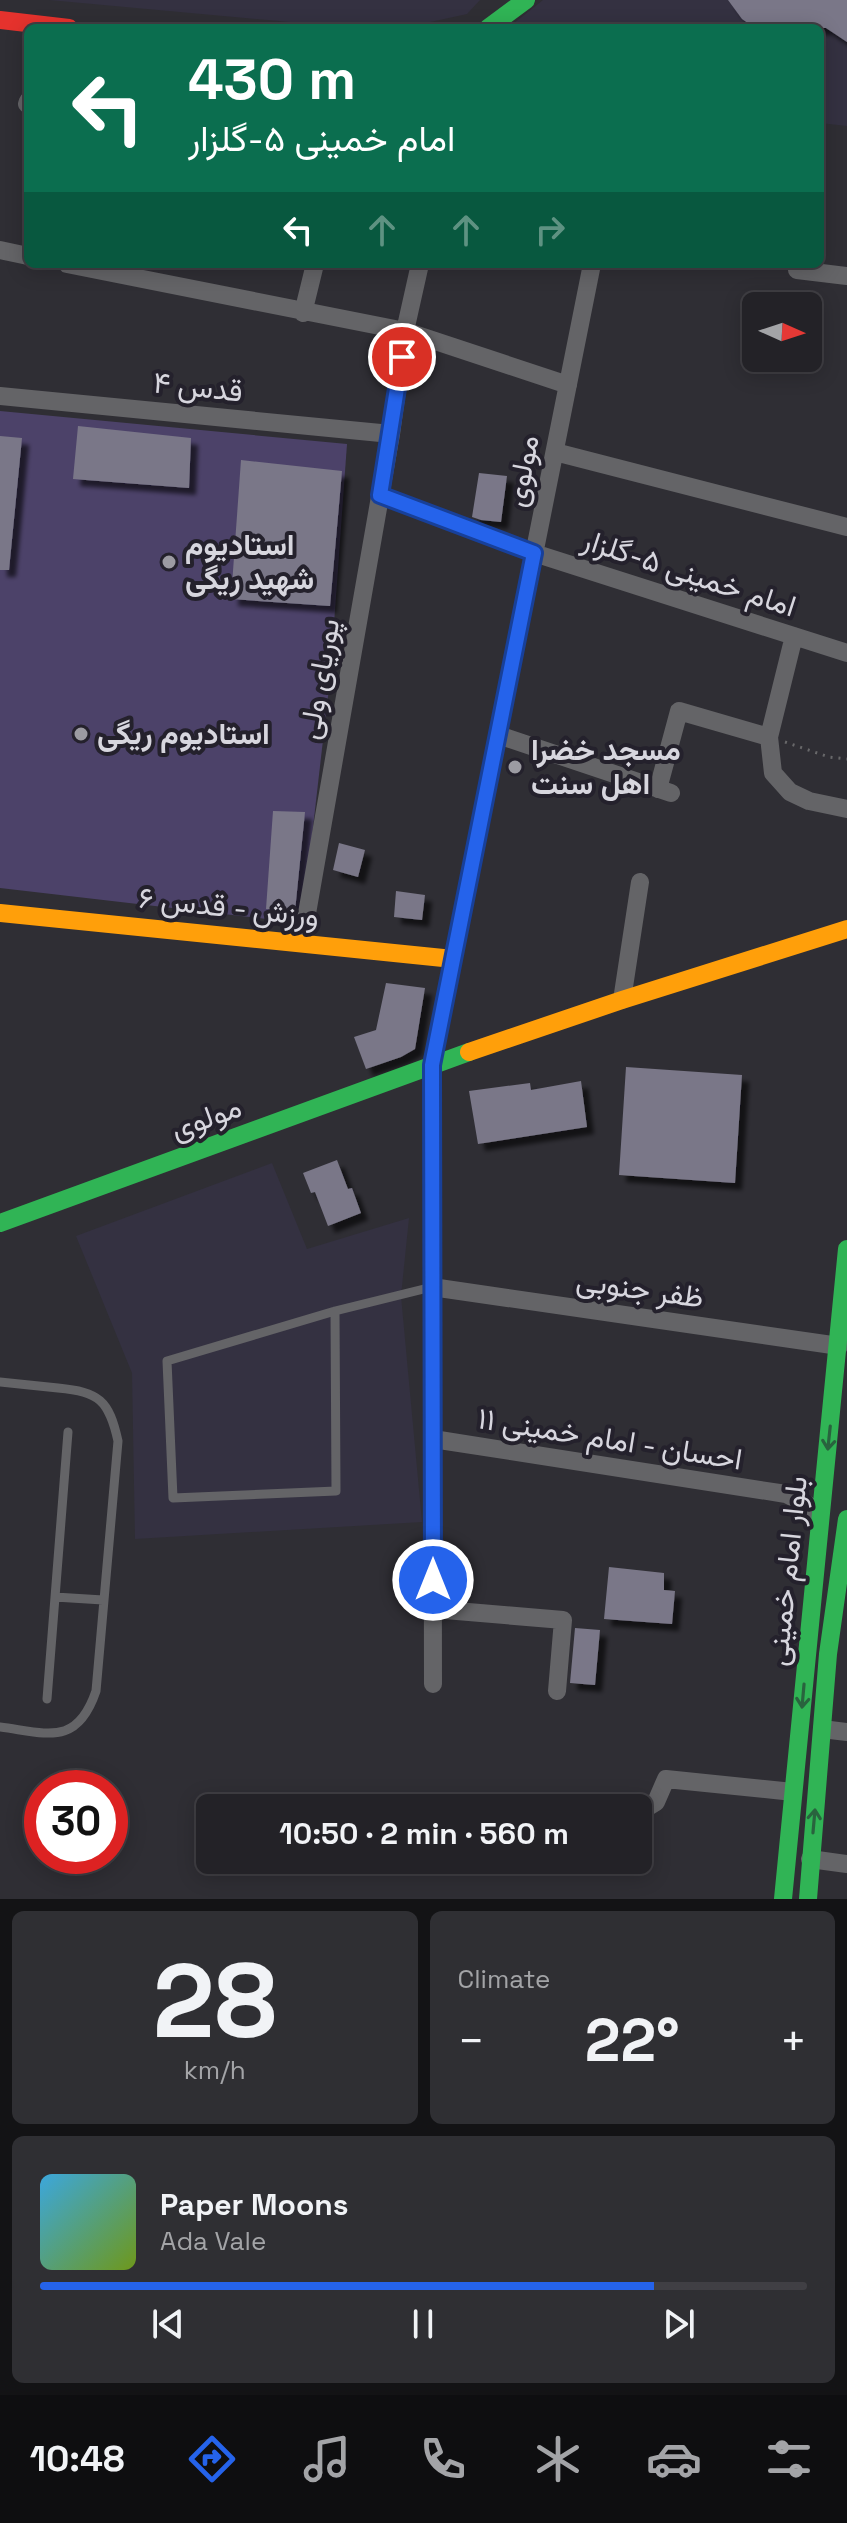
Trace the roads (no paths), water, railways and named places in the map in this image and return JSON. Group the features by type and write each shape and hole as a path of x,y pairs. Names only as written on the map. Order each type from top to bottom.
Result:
{"street":[{"path":"493,24 526,0"},
{"path":"0,20 26,24"},
{"path":"0,250 24,255"},
{"path":"104,268 141,272 303,313 405,331 568,385"},
{"path":"303,313 314,268"},
{"name":"پوریای ولی","path":"302,942 391,434 405,331 419,268"},
{"name":"مولوی","path":"433,1684 432,1065 591,268"},
{"path":"797,270 847,276"},
{"name":"قدس ۴","path":"0,396 391,434"},
{"path":"555,452 847,527"},
{"name":"امام خمینی ۵-گلزار","path":"380,495 534,553 847,653"},
{"path":"794,636 769,737 773,773 790,792 809,801 847,809"},
{"path":"498,735 665,791 679,711 769,737"},
{"path":"622,1000 640,882"},
{"name":"ورزش - قدس ۶","path":"0,913 453,959"},
{"name":"مولوی","path":"0,1223 432,1065 622,1000 847,929"},
{"name":"بلوار امام خمینی","path":"783,1899 820,1516 843,1346 847,1249"},
{"name":"ظفر جنوبی","path":"432,1287 843,1346"},
{"name":"احسان - امام خمینی ۱۱","path":"433,1439 786,1494 808,1505 820,1516"},
{"path":"820,1516 846,1527"},
{"name":"بلوار امام خمینی","path":"808,1899 828,1654 847,1519"},
{"path":"433,1609 563,1620 557,1691"},
{"path":"828,1654 847,1609"},
{"path":"822,1729 847,1732"},
{"path":"652,1804 666,1779 793,1792"},
{"path":"810,1859 847,1864"}],"lane":[{"path":"335,1311 336,1491 173,1498 167,1361 335,1311 432,1287"},
{"path":"0,1382 83,1390 105,1406 118,1441 96,1691 91,1707 68,1731 55,1734 0,1727"},
{"path":"47,1699 68,1432"},
{"path":"55,1597 103,1600"}],"place":[{"name":"استادیوم شهید ریگی","path":"169,562"},
{"name":"استادیوم ریگی","path":"81,734"},
{"name":"مسجد خضرا اهل سنت","path":"515,767"}]}
